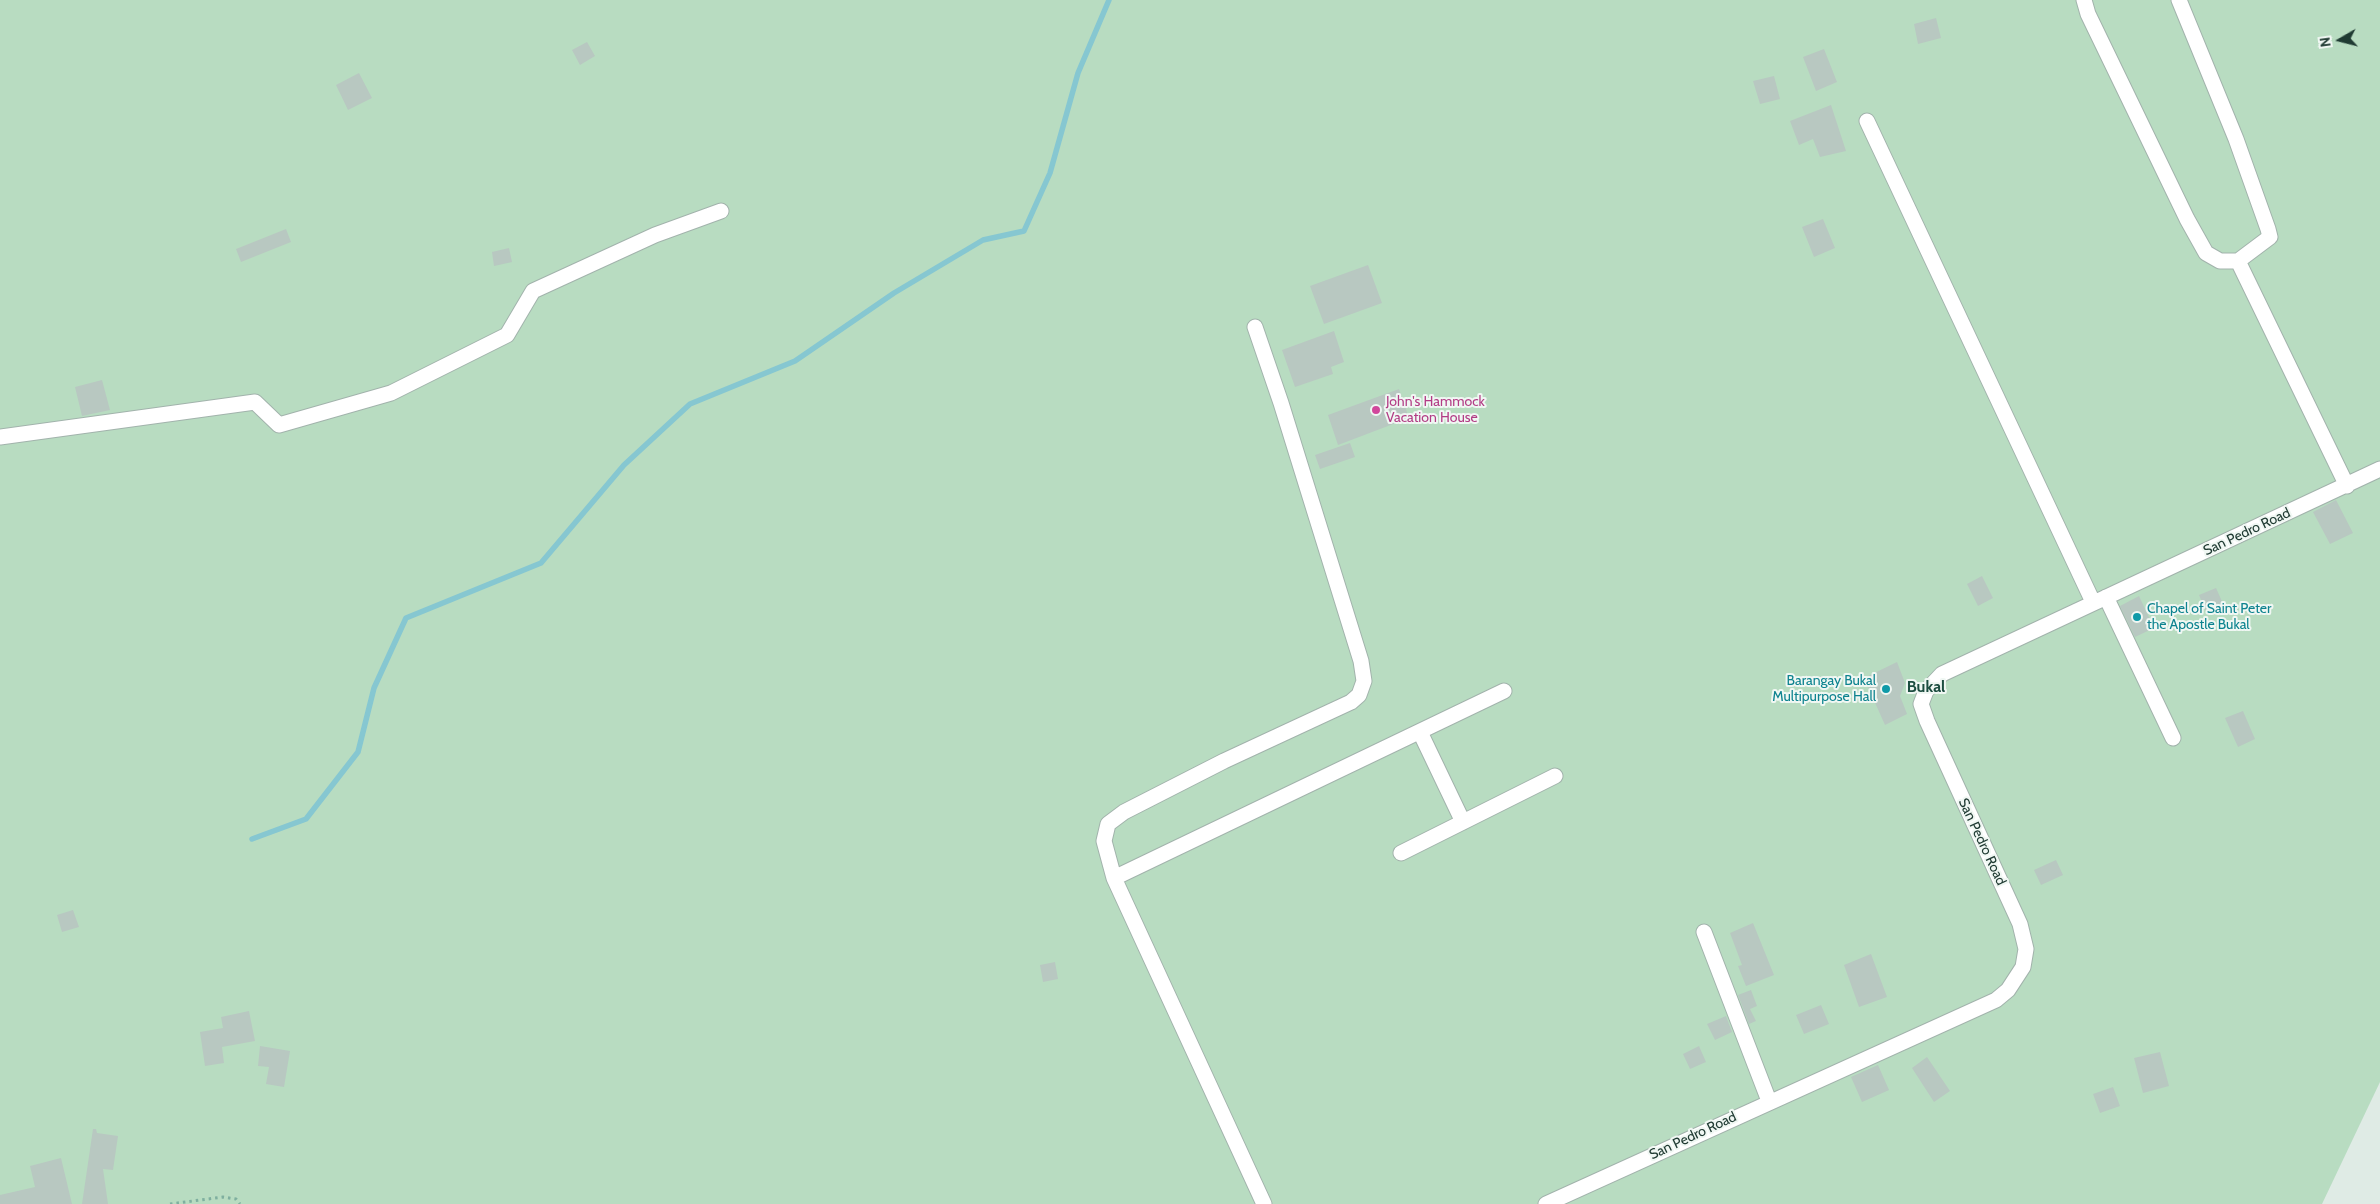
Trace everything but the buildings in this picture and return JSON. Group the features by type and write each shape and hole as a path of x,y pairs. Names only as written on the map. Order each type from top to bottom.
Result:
{"street":[{"path":"2084,0 2187,219 2206,254 2220,261 2238,262 2270,237 2236,140 2179,0"},
{"path":"1867,121 2099,600 2173,738"},
{"path":"0,437 255,402 279,426 391,393 507,335 533,291 655,235 721,211"},
{"path":"2238,262 2347,486"},
{"path":"1255,327 1281,403 1361,661 1364,681 1359,695 1351,702 1124,812 1108,824 1104,841 1114,878 1264,1204"},
{"name":"San Pedro Road","path":"1546,1204 1769,1101 1996,1000 2008,990 2023,967 2026,949 2020,924 1927,721 1921,704 1926,690 1942,674 2380,469"},
{"path":"1114,878 1504,691"},
{"path":"1420,732 1463,822"},
{"path":"1401,853 1555,776"},
{"path":"1704,932 1769,1101"}],"path":[{"path":"170,1204 223,1197 236,1199 240,1204"}],"green space":[{"path":"0,0 2380,0 2380,1082 2322,1204 0,1204"}],"waterway":[{"path":"252,839 306,819 358,752 374,688 406,618 541,563 624,465 690,404 795,361 894,293 983,240 1024,231 1050,173 1078,73 1109,0"}],"place":[{"name":"John's Hammock Vacation House","path":"1376,410"},
{"name":"Chapel of Saint Peter the Apostle Bukal","path":"2137,617"},
{"name":"Barangay Bukal Multipurpose Hall","path":"1886,689"}],"district":[{"name":"Bukal","path":"1926,687"}]}
